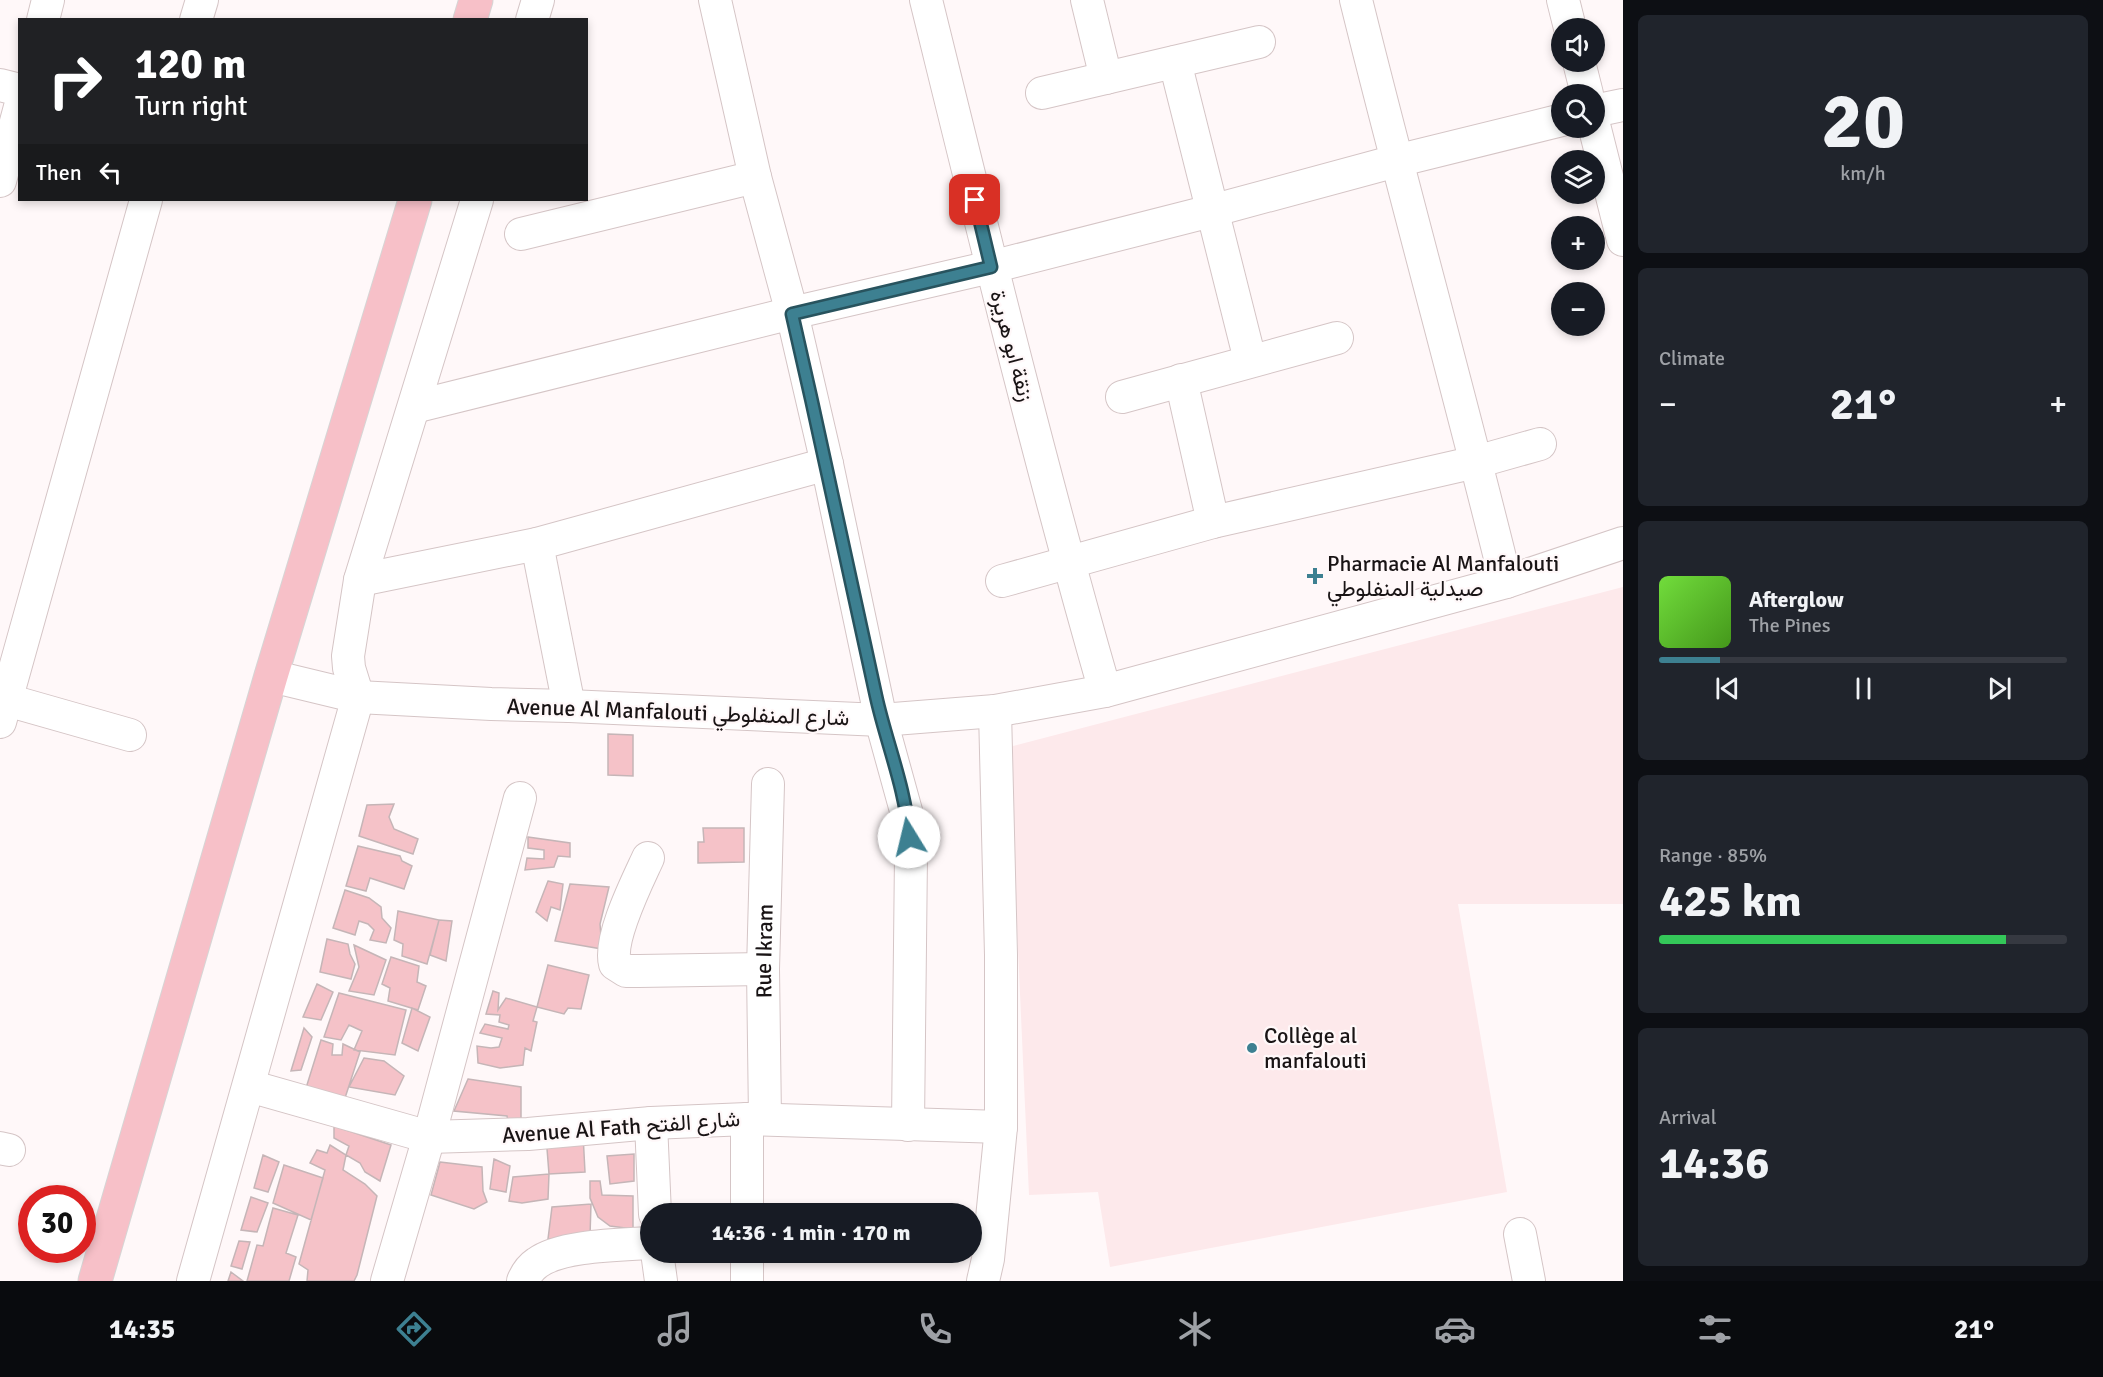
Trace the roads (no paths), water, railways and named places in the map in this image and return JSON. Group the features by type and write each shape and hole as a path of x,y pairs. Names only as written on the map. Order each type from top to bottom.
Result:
{"main road":[{"path":"471,18 476,0"},
{"path":"95,1281 271,676 415,201"}],"street":[{"path":"44,18 48,0"},
{"path":"197,18 202,0"},
{"path":"533,18 538,0"},
{"path":"715,0 755,177 792,314 827,464 881,720 908,818 911,855 908,1125"},
{"name":"زنقة ابو هريرة","path":"926,0 991,267 1068,563 1105,691"},
{"path":"1087,0 1106,78"},
{"path":"1356,0 1395,160 1506,582"},
{"path":"1563,0 1568,18"},
{"path":"1042,93 1259,42"},
{"path":"1175,62 1250,360"},
{"path":"0,85 18,90"},
{"path":"1605,109 1623,105"},
{"path":"0,181 18,114"},
{"path":"414,407 991,267 1211,211 1395,160 1551,123"},
{"path":"1597,138 1623,240"},
{"path":"521,234 755,177"},
{"path":"130,735 2,707 146,201"},
{"path":"193,1281 358,697 348,668 348,656 360,580 477,201"},
{"path":"1122,397 1250,360 1337,338"},
{"path":"1180,380 1213,522"},
{"path":"1002,581 1213,522 1476,462 1540,444"},
{"path":"360,580 537,544 827,464"},
{"name":"Avenue Al Manfalouti شارع المنفلوطي","path":"271,676 358,697 491,704 569,705 881,720 995,711 1105,691 1506,582 1623,543"},
{"path":"537,544 569,705"},
{"path":"983,1281 988,1259 1000,1127 1002,955 995,711"},
{"name":"Rue Ikram","path":"748,1203 756,1119 768,784"},
{"path":"387,1281 429,1137 520,798"},
{"path":"648,858 629,899 617,934 613,957 615,964 626,971 763,969"},
{"name":"Avenue Al Fath شارع الفتح","path":"249,1086 429,1137 528,1134 651,1123 756,1119 1000,1127"},
{"path":"651,1123 655,1203"},
{"path":"1520,1234 1529,1281"},
{"path":"523,1281 535,1264 550,1255 592,1248 640,1244"},
{"path":"659,1263 661,1281"},
{"path":"747,1263 747,1281"}],"place":[{"name":"Pharmacie Al Manfalouti صيدلية المنفلوطي","path":"1315,576"},
{"name":"Collège al manfalouti","path":"1252,1048"}]}
